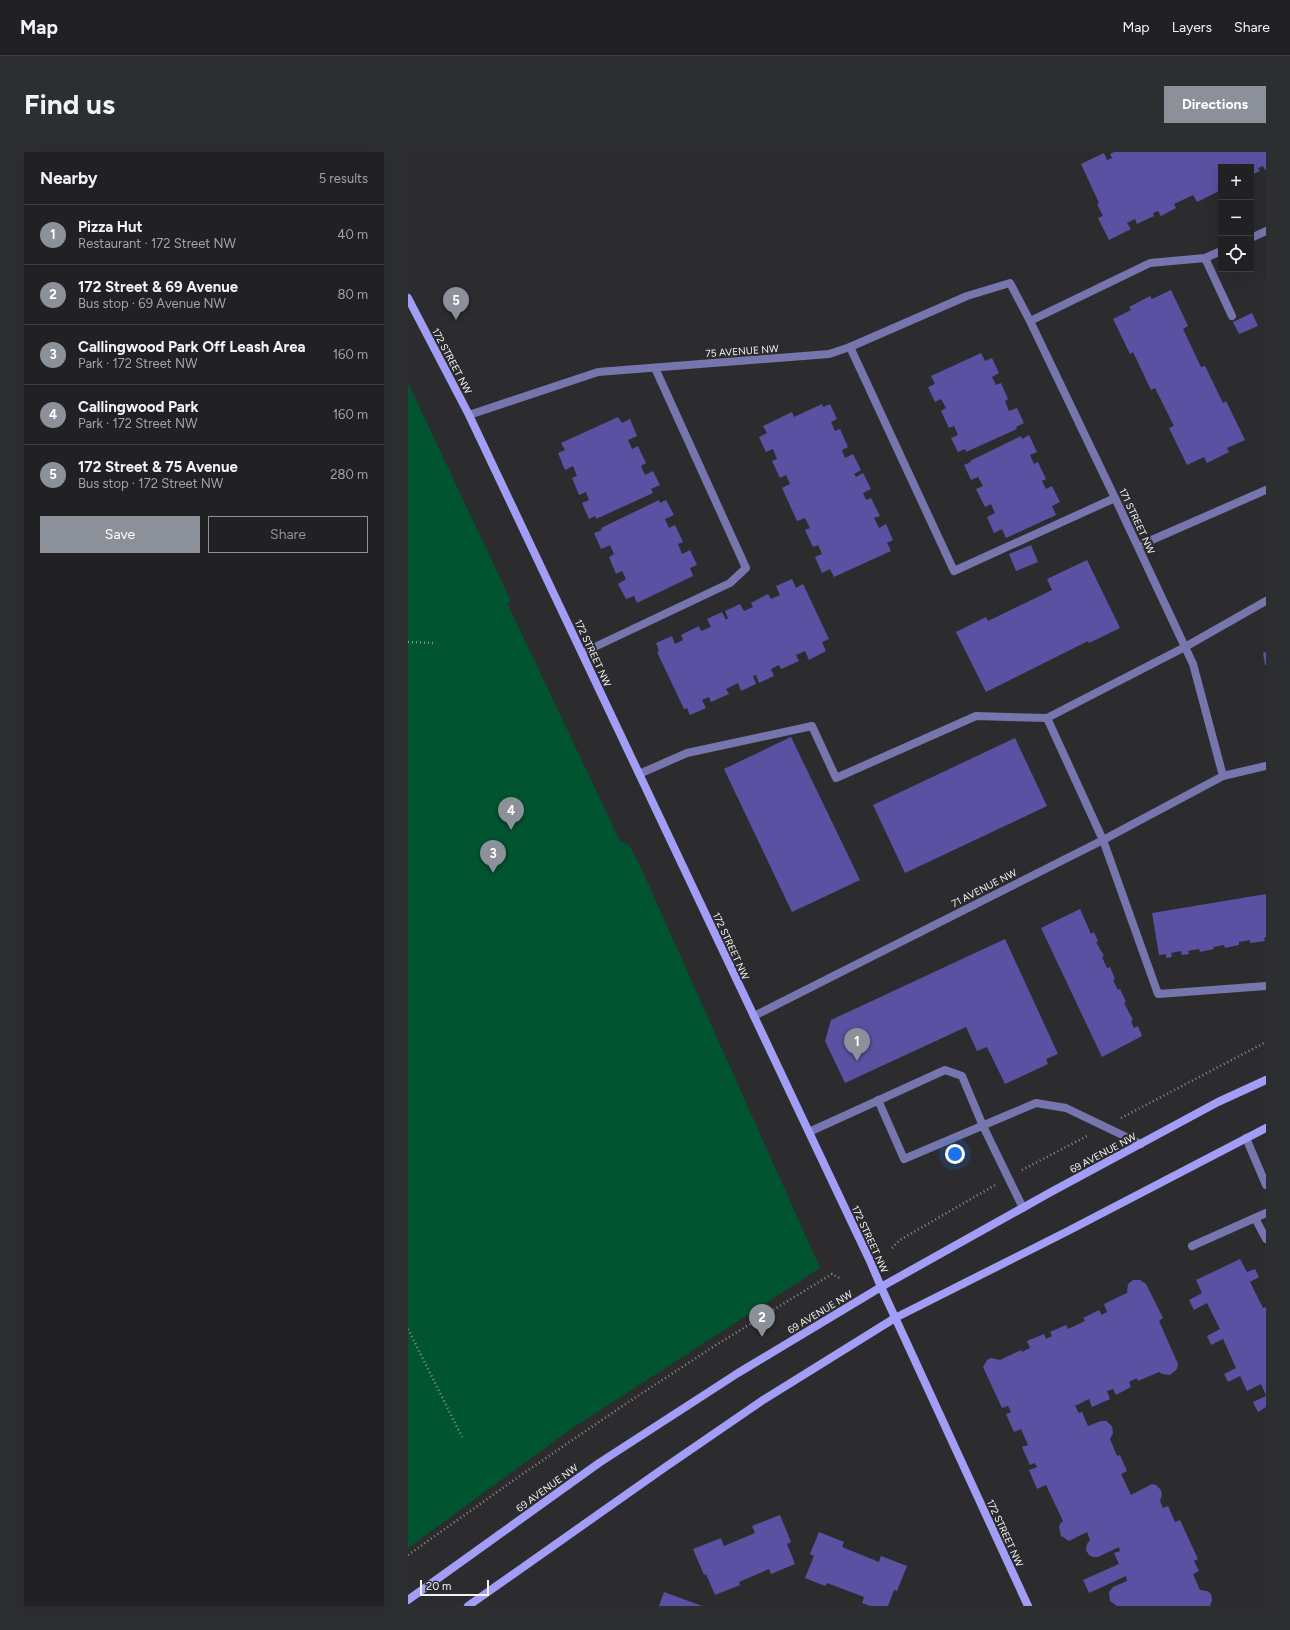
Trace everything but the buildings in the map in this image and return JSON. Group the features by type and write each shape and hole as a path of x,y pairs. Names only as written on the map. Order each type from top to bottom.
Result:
{"main road":[{"name":"172 STREET NW","path":"408,298 469,415 582,653 870,1261 880,1288 1028,1606"},
{"name":"69 AVENUE NW","path":"408,1600 599,1463 738,1374 880,1288 1023,1208 1218,1102 1266,1080"},
{"path":"468,1606 763,1400 895,1318 1066,1232 1266,1128"}],"street":[{"path":"1254,237 1266,231"},
{"path":"1030,321 1150,263 1205,258 1218,252"},
{"path":"1205,258 1232,316"},
{"name":"171 STREET NW","path":"1010,283 1116,498 1193,664 1223,776"},
{"name":"75 AVENUE NW","path":"469,415 598,372 829,354 850,347 967,296 1010,283"},
{"path":"850,347 954,571 1116,498"},
{"path":"582,653 730,583 746,568 655,368"},
{"path":"1138,546 1266,490"},
{"path":"639,774 686,753 812,726 836,778 976,716 1047,718 1185,647 1266,601"},
{"path":"1047,718 1104,840 1158,994 1266,986"},
{"name":"71 AVENUE NW","path":"754,1016 1104,840 1223,776 1266,766"},
{"path":"809,1132 945,1070 962,1076 983,1126 1023,1208"},
{"path":"878,1100 904,1159 1036,1103 1066,1108 1141,1144"},
{"path":"1246,1138 1266,1185"},
{"path":"1192,1246 1266,1213"},
{"path":"1255,1218 1266,1239"}],"path":[{"path":"408,642 433,643"},
{"path":"892,1248 900,1240 1008,1177 1225,1062 1266,1042"},
{"path":"408,1555 537,1464 716,1346 832,1274 841,1279"},
{"path":"408,1329 462,1437"}],"green space":[{"path":"408,383 511,601 507,603 620,841 630,846 641,868 820,1268 568,1431 408,1548"}],"place":[{"name":"172 Street & 75 Avenue","path":"456,320"},
{"name":"Callingwood Park","path":"511,830"},
{"name":"Callingwood Park Off Leash Area","path":"493,873"},
{"name":"Pizza Hut","path":"857,1061"},
{"name":"172 Street & 69 Avenue","path":"762,1337"}]}
